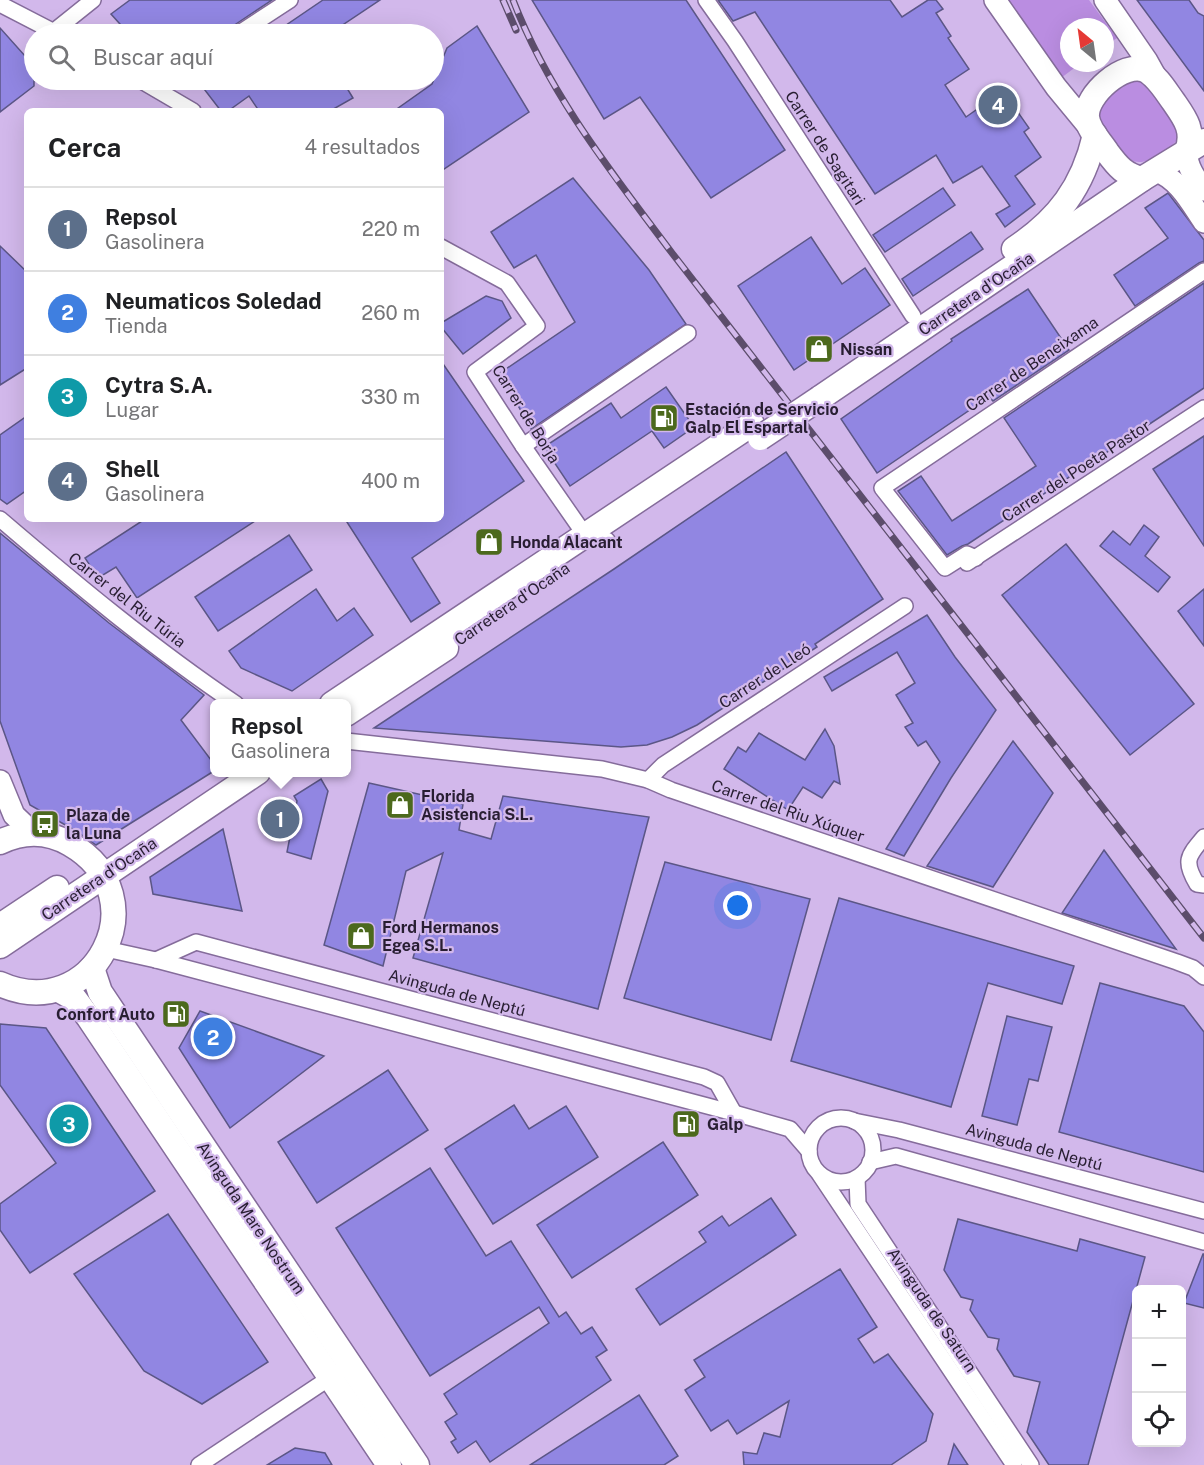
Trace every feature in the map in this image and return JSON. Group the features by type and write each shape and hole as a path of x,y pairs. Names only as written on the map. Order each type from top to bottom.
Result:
{"main road":[{"path":"1135,68 1145,70 1156,79 1194,116 1191,135 1196,146 1149,175 1130,176 1120,169 1092,131 1088,106 1093,94 1120,73 1135,68"},
{"name":"Carretera d'Ocaña","path":"815,392 913,316 1047,225 1072,192 1089,161 1092,131"},
{"name":"Carretera d'Ocaña","path":"351,710 596,538 815,392 1149,175"},
{"name":"Carretera d'Ocaña","path":"340,699 596,538"},
{"name":"Carretera d'Ocaña","path":"0,946 222,777"},
{"name":"Carretera d'Ocaña","path":"0,926 99,870 250,777"},
{"path":"0,842 11,837 34,834 50,835 81,850 99,870 113,897 114,913 99,958 73,983 59,990 34,993 9,989 0,984"},
{"name":"Avinguda Mare Nostrum","path":"99,958 100,992 417,1465"},
{"name":"Avinguda Mare Nostrum","path":"59,990 75,999 89,1018 389,1465"}],"street":[{"path":"66,24 93,0"},
{"path":"253,24 290,0"},
{"name":"Carrer de Sagitari","path":"706,0 913,316"},
{"path":"995,0 1056,87 1092,131"},
{"path":"1104,0 1148,61 1156,79"},
{"path":"0,4 39,24"},
{"path":"158,90 188,108"},
{"path":"1196,146 1186,157 1192,172 1204,190"},
{"path":"1149,175 1166,174 1176,183 1204,222"},
{"name":"Carrer de Borja","path":"444,249 507,283 537,326 475,372 562,501 596,538"},
{"name":"Carrer de Beneixama","path":"882,488 1204,271"},
{"path":"523,446 688,333"},
{"name":"Carrer del Poeta Pastor","path":"882,488 945,568 968,554 971,561 1204,408"},
{"name":"Carrer del Riu Túria","path":"0,519 56,568 165,655 229,699"},
{"name":"Carrer de Lleó","path":"648,780 663,765 904,606"},
{"name":"Carrer del Riu Xúquer","path":"351,742 602,769 648,780 682,794 1177,962 1193,968 1204,977"},
{"path":"0,781 14,815 34,834"},
{"path":"1204,837 1189,854 1188,870 1197,884 1204,885"},
{"name":"Avinguda de Neptú","path":"156,960 196,942 704,1077 717,1083 734,1113"},
{"path":"99,958 156,960 734,1113 790,1129 809,1150"},
{"path":"833,1119 854,1121 867,1132 870,1139 872,1155 867,1168 857,1178 848,1182 838,1182 820,1175 810,1160 810,1140 823,1124 833,1119"},
{"name":"Avinguda de Neptú","path":"854,1121 899,1130 1204,1211"},
{"path":"870,1162 896,1156 1204,1242"},
{"name":"Avinguda de Saturn","path":"820,1175 1014,1465"},
{"name":"Avinguda de Saturn","path":"857,1178 858,1204 1031,1465"},
{"path":"199,1465 350,1365"}],"shaded area":[{"path":"1006,0 1089,0 1102,18 1060,18 1060,72 1069,72 1061,78"},
{"path":"1134,80 1141,80 1148,84 1176,118 1180,136 1166,150 1143,162 1130,160 1125,155 1104,126 1100,113 1102,105 1110,96"}],"building":[{"path":"130,0 272,0 236,24 120,24 111,14"},
{"path":"323,0 380,0 344,24 288,24"},
{"path":"532,0 686,0 785,150 711,198 640,97 604,119"},
{"path":"718,0 890,0 902,17 928,0 936,0 943,9 936,13 951,36 948,38 969,69 945,85 966,117 1003,91 1029,128 1024,132 1041,157 1015,176 1035,204 1005,227 996,214 1010,206 982,166 953,183 936,155 875,194 755,12 733,21"},
{"path":"1137,0 1189,0 1198,13 1204,16 1204,91"},
{"path":"477,26 529,112 444,169 444,108 398,108 424,90 444,90 444,55 447,48"},
{"path":"0,28 24,55 24,90 29,90 0,112"},
{"path":"205,90 348,90 353,98 335,108 257,108 249,96 232,108 219,108"},
{"path":"573,178 649,270 686,324 531,429 500,373 575,322 536,255 514,268 491,232"},
{"path":"943,188 955,205 885,252 873,235"},
{"path":"1168,193 1204,240 1204,261 1135,306 1114,275 1168,238 1145,208"},
{"path":"971,232 983,249 913,296 902,279"},
{"path":"811,237 842,284 865,268 890,305 794,370 738,286"},
{"path":"0,246 24,269 24,370 0,385"},
{"path":"1204,283 1204,388 968,544 947,555 898,491 921,476 952,521 1036,466 1004,418"},
{"path":"1028,289 1069,350 993,401 989,397 877,473 841,419 952,341 951,339"},
{"path":"486,296 502,301 511,318 463,354 444,331 444,321"},
{"path":"444,365 524,481 412,558 440,603 411,622 347,522 444,522"},
{"path":"666,387 694,427 664,448 652,431 570,486 544,447 611,403 621,418"},
{"path":"24,418 24,492 7,504 0,499 0,435"},
{"path":"1204,436 1204,546 1153,469"},
{"path":"786,452 883,599 815,644 817,647 697,725 672,737 647,745 621,747 374,728 614,569"},
{"path":"140,522 253,522 137,598 116,567 98,578 85,558"},
{"path":"1144,525 1159,537 1145,556 1170,577 1158,592 1100,546 1113,531 1130,545"},
{"path":"0,533 109,623 204,695 181,720 210,759 210,774 96,845 30,805 0,721"},
{"path":"289,535 312,570 218,631 195,597"},
{"path":"1066,544 1194,704 1130,755 1002,595"},
{"path":"316,589 337,621 354,608 373,635 292,691 241,668 229,651"},
{"path":"1204,589 1204,646 1178,611"},
{"path":"927,615 955,657 996,710 951,778 904,856 886,849 940,762 926,741 918,746 905,727 913,723 896,695 915,683 897,652 832,691 824,677"},
{"path":"825,729 834,746 840,784 834,781 822,798 803,787 788,810 724,769 738,747 746,752 759,733 805,760"},
{"path":"1013,741 1053,793 993,887 927,866"},
{"path":"321,779 328,791 311,859 287,852 297,801 294,796"},
{"path":"369,783 463,804 459,830 491,839 503,796 649,817 598,1009 413,958 443,853 406,871 383,966 324,945"},
{"path":"223,829 242,911 153,894 150,877"},
{"path":"1104,850 1176,949 1062,913"},
{"path":"665,862 810,899 771,1040 624,998"},
{"path":"839,898 1074,966 1062,1004 988,983 951,1107 791,1061"},
{"path":"1100,983 1184,1006 1204,1032 1204,1172 1059,1132"},
{"path":"200,1011 324,1056 230,1128 179,1048"},
{"path":"1007,1016 1052,1027 1038,1081 1029,1079 1017,1125 982,1116"},
{"path":"0,1024 46,1028 155,1191 30,1273 0,1230 0,1204 56,1163 0,1085"},
{"path":"388,1070 428,1130 317,1203 278,1142"},
{"path":"514,1105 529,1129 566,1106 598,1157 493,1224 445,1149"},
{"path":"663,1142 698,1195 572,1278 537,1225"},
{"path":"430,1168 486,1256 511,1241 559,1317 566,1312 581,1334 592,1327 607,1350 596,1357 611,1380 490,1462 476,1441 458,1453 451,1442 456,1439 445,1422 457,1414 444,1394 549,1323 539,1307 430,1376 336,1228"},
{"path":"771,1198 796,1235 660,1325 636,1289 706,1242 699,1232 722,1216 729,1226"},
{"path":"168,1214 268,1362 202,1404 144,1371 74,1274"},
{"path":"958,1219 1077,1251 1080,1239 1145,1257 1137,1285 1132,1285 1132,1304 1088,1465 1049,1465 1027,1432 1040,1382 1014,1376 997,1349 999,1339 988,1337 970,1310 973,1300 961,1297 944,1270"},
{"path":"1204,1254 1204,1308 1186,1304 1186,1298"},
{"path":"840,1269 877,1327 858,1339 874,1363 888,1354 933,1414 926,1441 891,1465 744,1465 743,1452 757,1454 764,1433 780,1437 789,1401 737,1434 728,1420 711,1431 685,1390 705,1377 694,1360"},
{"path":"639,1395 678,1456 664,1465 530,1465"},
{"path":"954,1444 968,1465 948,1465"},
{"path":"295,1448 325,1453 332,1465 267,1465"}],"railway":[{"path":"503,0 516,30"},
{"path":"513,0 528,35 563,100 627,193 1204,938"}],"place":[{"name":"Shell","path":"998,105"},
{"name":"Nissan","path":"819,349"},
{"name":"Estación de Servicio Galp El Espartal","path":"664,418"},
{"name":"Honda Alacant","path":"489,542"},
{"name":"Florida Asistencia S.L.","path":"400,805"},
{"name":"Repsol","path":"280,819"},
{"name":"Plaza de la Luna","path":"45,824"},
{"name":"Ford Hermanos Egea S.L.","path":"361,936"},
{"name":"Confort Auto","path":"176,1014"},
{"name":"Neumaticos Soledad","path":"213,1037"},
{"name":"Cytra S.A.","path":"69,1124"},
{"name":"Galp","path":"686,1124"}]}
